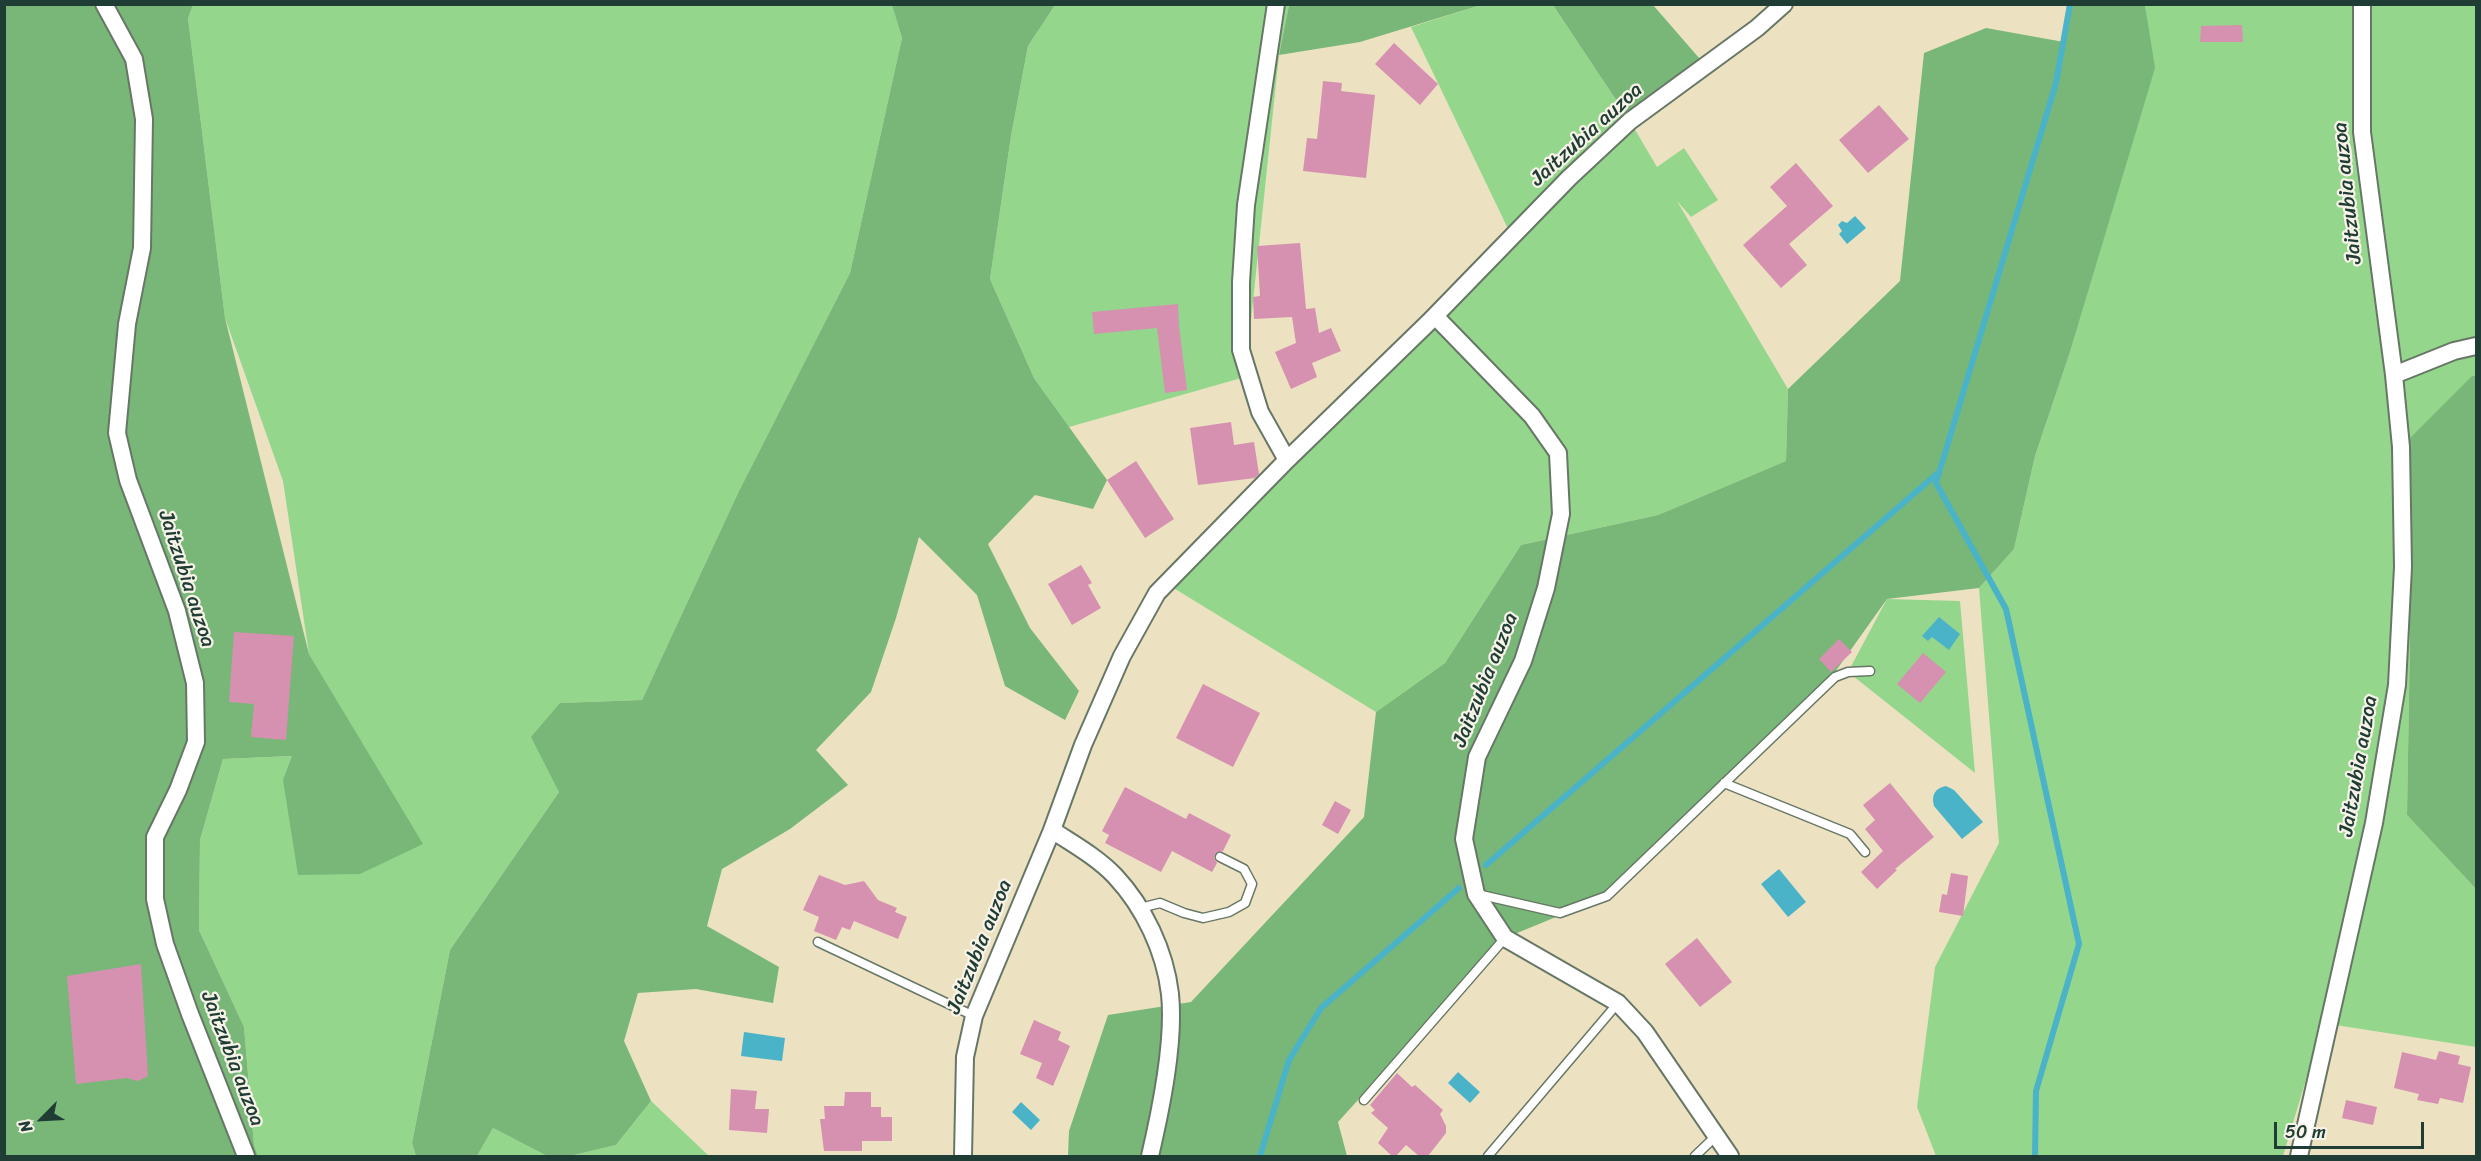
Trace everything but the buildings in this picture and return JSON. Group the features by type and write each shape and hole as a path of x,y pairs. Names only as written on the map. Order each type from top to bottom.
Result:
{"street":[{"name":"Jaitzubia auzoa","path":"104,4 134,59 144,119 142,248 127,324 117,433 128,480 177,611 195,683 196,742 178,790 155,837 155,898 165,944 246,1156"},
{"path":"1276,4 1246,205 1241,282 1241,351 1260,412 1287,460"},
{"name":"Jaitzubia auzoa","path":"963,1156 965,1058 974,1016 1052,830 1083,745 1122,656 1157,593 1287,460 1435,316 1569,178 1630,122 1757,28 1784,4"},
{"name":"Jaitzubia auzoa","path":"2299,1156 2374,823 2397,685 2403,567 2401,447 2394,375 2362,132 2362,4"},
{"name":"Jaitzubia auzoa","path":"1435,316 1532,416 1558,453 1561,514 1545,588 1523,661 1477,757 1464,839 1476,894 1505,938 1618,1003 1645,1032 1730,1156"},
{"path":"2394,375 2454,351 2476,346"},
{"path":"1052,830 1087,852 1114,875 1140,908 1161,954 1170,994 1169,1042 1150,1156"}],"lane":[{"path":"1476,894 1560,913 1607,896 1835,677 1848,672 1869,671"},
{"path":"1724,783 1850,834 1865,852"},
{"path":"1140,908 1160,903 1203,918 1229,912 1245,903 1252,884 1244,869 1220,857"},
{"path":"1364,1100 1505,938"},
{"path":"818,942 974,1016"},
{"path":"1488,1156 1618,1003"},
{"path":"1695,1156 1716,1137"}],"green space":[{"path":"193,4 892,4 902,38 850,273 738,493 642,700 560,703 559,792 450,950 412,1143 416,1156 258,1156 254,1145 244,1027 199,930 200,840 223,759 292,756 422,844 309,654 283,481 225,318 188,18"},
{"path":"5,5 193,5 188,18 225,318 309,654 423,844 360,874 298,875 283,780 292,756 223,759 200,840 199,930 244,1027 254,1145 258,1156 5,1156"},
{"path":"892,5 1055,5 1028,46 1011,136 990,279 1034,378 1107,480 1093,509 1035,495 988,544 1030,628 1079,691 1065,720 1005,686 977,595 919,537 896,618 871,692 816,750 848,785 790,829 722,869 707,926 779,967 773,1003 696,989 638,993 624,1041 651,1101 616,1145 570,1156 547,1156 493,1128 477,1156 416,1156 412,1143 450,950 559,792 531,737 560,703 642,700 738,493 850,273 902,38"},
{"path":"1055,5 1289,5 1279,55 1245,377 1069,427 1034,378 990,279 1011,136 1028,46"},
{"path":"1289,5 1481,5 1360,42 1279,55"},
{"path":"1481,5 1553,5 1630,121 1657,167 1684,148 1718,200 1691,217 1677,201 1788,389 1786,461 1658,515 1521,545 1445,663 1376,712 1167,584 1511,235 1411,27"},
{"path":"1553,5 1653,5 1706,66 1630,121"},
{"path":"2068,5 2145,5 2155,68 2070,352 2035,456 2014,549 1979,588 1887,599 1835,672 1607,896 1505,938 1338,1122 1347,1156 1068,1156 1069,1131 1108,1015 1191,1002 1364,817 1376,712 1445,663 1521,545 1658,515 1786,461 1788,389 1900,281 1924,53 1986,28 2064,42"},
{"path":"2145,5 2476,5 2476,376 2472,376 2410,636 2407,815 2476,889 2476,1047 2323,1023 2283,1156 1936,1156 1917,1107 1935,967 1999,843 1979,588 2014,549 2035,456 2070,352 2154,68"},
{"path":"2472,376 2476,376 2476,889 2407,815 2410,636 2401,447"},
{"path":"1887,599 1960,601 1975,773 1848,672"},
{"path":"651,1101 709,1156 570,1156 616,1145"},
{"path":"493,1128 547,1156 477,1156"}],"water":[{"path":"1855,216 1866,228 1847,244 1839,234 1842,231 1838,225 1842,221 1847,223"},
{"path":"1939,617 1960,634 1949,650 1932,637 1928,641 1922,636"},
{"path":"1946,786 1954,790 1983,822 1962,839 1934,806 1935,793 1939,788"},
{"path":"1779,869 1806,902 1788,917 1761,884"},
{"path":"744,1032 785,1038 782,1061 741,1056"},
{"path":"1458,1072 1480,1092 1470,1103 1448,1083"},
{"path":"1021,1102 1040,1120 1031,1130 1012,1112"}],"waterway":[{"path":"2035,1156 2036,1091 2079,944 2006,609 1936,483 2056,83 2070,4"},
{"path":"1486,865 1939,472"},
{"path":"1260,1156 1289,1060 1321,1008 1459,888"}]}
